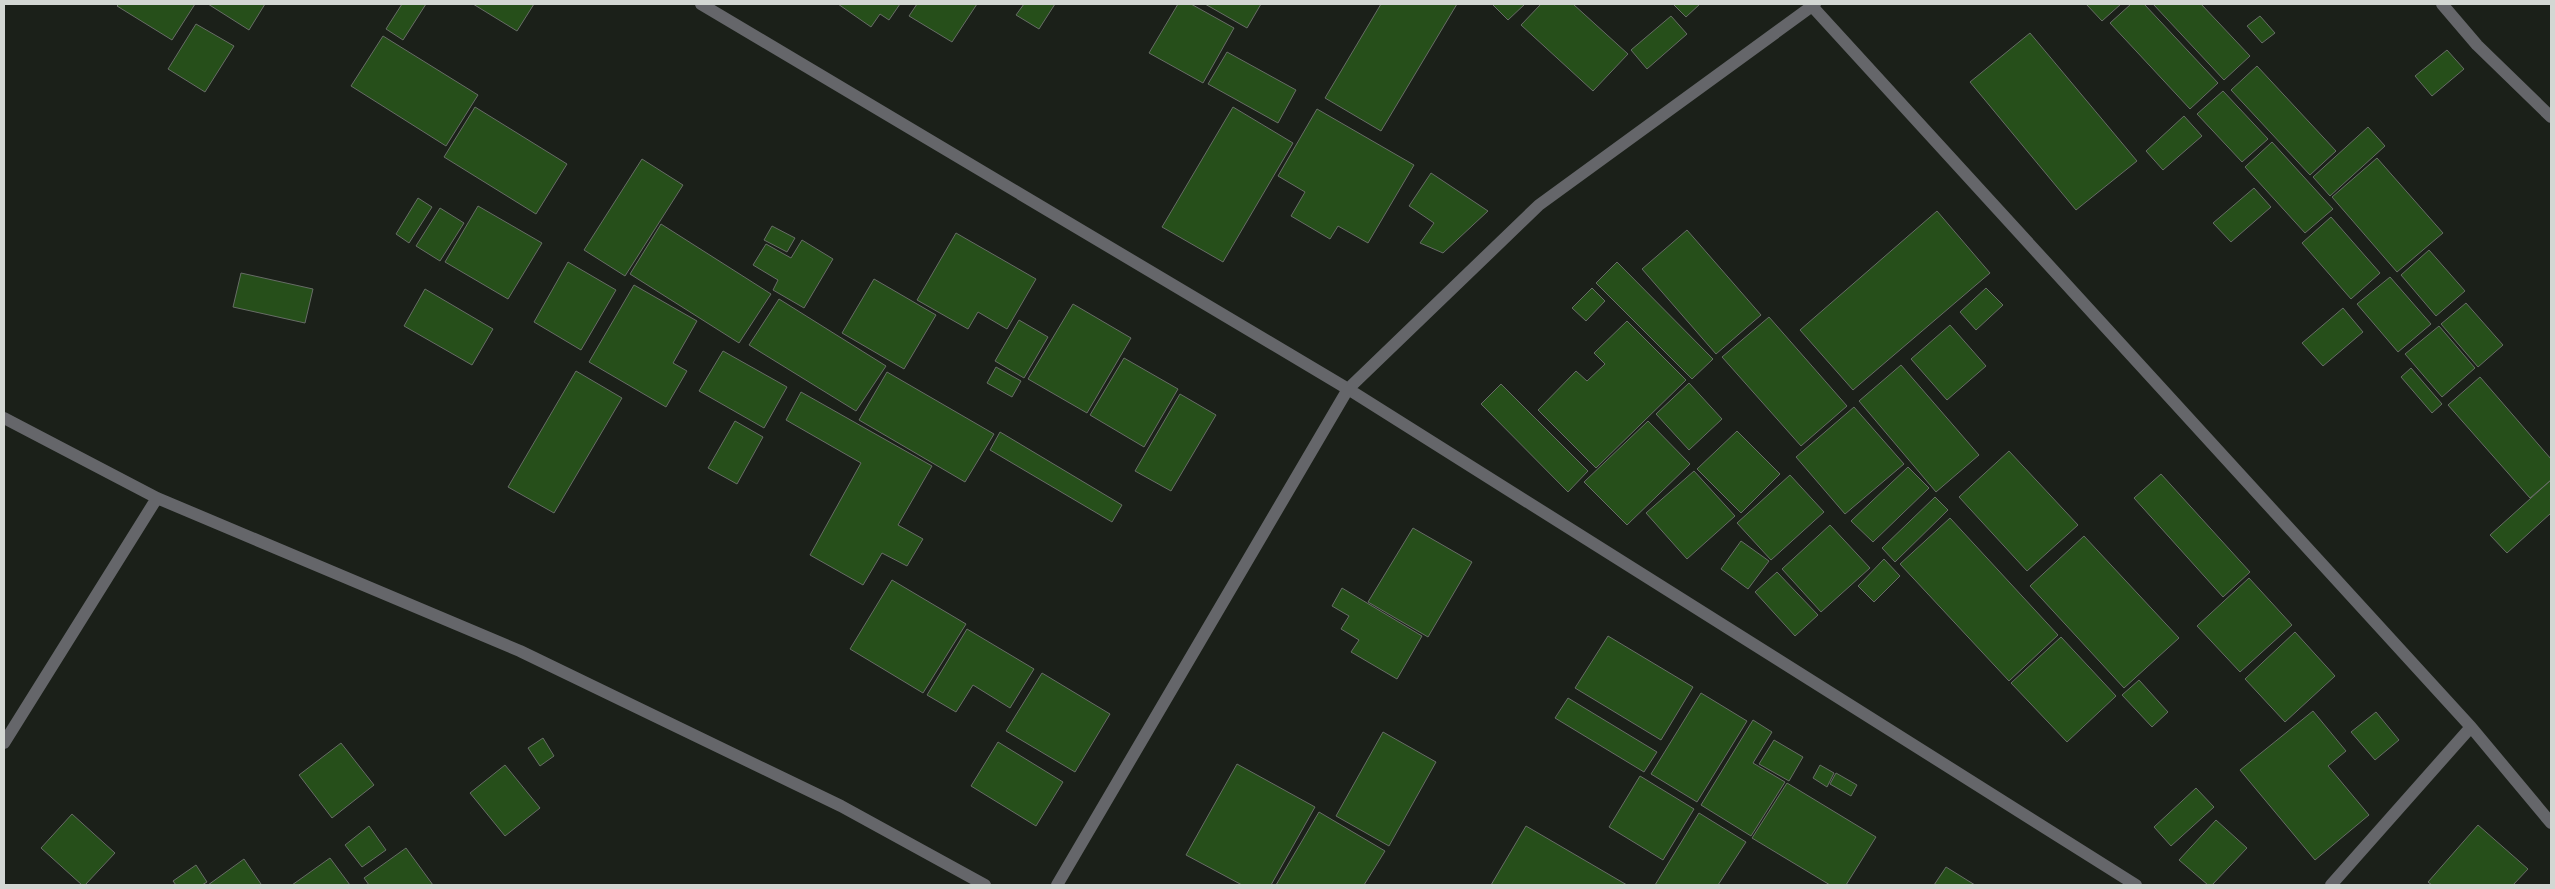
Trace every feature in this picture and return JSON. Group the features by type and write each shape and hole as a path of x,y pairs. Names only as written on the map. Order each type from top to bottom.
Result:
{"street":[{"path":"701,4 1348,389 2136,885"},
{"path":"2442,4 2477,45 2551,117"},
{"path":"1057,885 1348,389 1539,205 1812,5 2471,728 2551,823"},
{"path":"4,418 157,498 520,651 841,806 985,885"},
{"path":"4,743 157,498"},
{"path":"2331,885 2471,728"}],"building":[{"path":"119,4 195,4 172,40 117,6"},
{"path":"208,4 265,4 249,30"},
{"path":"402,4 426,4 403,40 386,29"},
{"path":"473,4 534,4 517,31"},
{"path":"838,4 900,4 889,20 880,14 871,27"},
{"path":"917,4 977,4 952,42 909,16"},
{"path":"1024,4 1055,4 1039,29 1016,15"},
{"path":"1178,4 1191,4 1234,28 1203,83 1149,53"},
{"path":"1205,4 1261,4 1247,28"},
{"path":"1381,4 1457,4 1381,131 1325,98"},
{"path":"1492,4 1525,4 1508,20"},
{"path":"1541,4 1573,4 1628,54 1593,91 1521,25"},
{"path":"1673,4 1700,4 1686,17"},
{"path":"2086,4 2121,4 2102,21"},
{"path":"2131,4 2144,4 2218,83 2190,109 2110,23"},
{"path":"2153,4 2201,4 2250,56 2224,80"},
{"path":"1671,16 1687,34 1647,69 1631,50"},
{"path":"2260,16 2275,33 2262,43 2247,26"},
{"path":"196,24 234,46 205,92 168,69"},
{"path":"2030,33 2137,161 2076,210 1970,82"},
{"path":"383,36 478,95 446,146 351,86"},
{"path":"2447,50 2464,69 2432,96 2415,76"},
{"path":"1227,52 1296,90 1278,123 1208,84"},
{"path":"2257,66 2336,151 2310,175 2231,90"},
{"path":"2223,91 2268,139 2242,162 2197,114"},
{"path":"475,107 567,164 536,214 444,157"},
{"path":"1233,107 1293,143 1223,262 1162,227"},
{"path":"1317,109 1414,165 1368,243 1338,226 1330,239 1291,216 1305,192 1278,176"},
{"path":"2184,116 2202,136 2163,170 2146,151"},
{"path":"2368,127 2385,146 2330,196 2313,177"},
{"path":"2272,142 2333,209 2305,233 2245,167"},
{"path":"2377,158 2443,233 2397,272 2332,197"},
{"path":"642,159 683,185 625,276 584,250"},
{"path":"1431,173 1488,211 1443,253 1420,243 1434,223 1409,206"},
{"path":"2254,188 2271,207 2231,242 2213,223"},
{"path":"418,198 432,207 409,243 396,234"},
{"path":"478,206 542,243 508,299 445,262"},
{"path":"440,208 464,223 440,261 416,246"},
{"path":"1937,211 1990,273 1853,390 1800,330"},
{"path":"2331,217 2380,273 2351,299 2302,243"},
{"path":"661,224 771,294 739,343 630,274"},
{"path":"772,226 795,238 787,252 764,240"},
{"path":"1687,230 1761,315 1716,354 1642,269"},
{"path":"956,233 1036,279 1007,329 978,312 968,329 917,300"},
{"path":"802,240 833,259 804,308 773,290 778,280 753,265 766,244 791,258"},
{"path":"2429,250 2465,291 2436,316 2401,275"},
{"path":"568,262 616,290 581,350 534,322"},
{"path":"1617,262 1713,359 1692,379 1596,283"},
{"path":"241,273 313,289 305,323 233,307"},
{"path":"2390,277 2431,324 2398,352 2357,304"},
{"path":"874,279 936,315 904,369 842,333"},
{"path":"634,285 697,321 673,363 687,371 666,407 589,362"},
{"path":"1592,288 1605,301 1586,321 1572,308"},
{"path":"1986,288 2003,305 1976,330 1960,312"},
{"path":"425,289 493,329 472,365 404,326"},
{"path":"779,299 886,366 856,411 749,345"},
{"path":"2466,303 2503,345 2478,367 2441,324"},
{"path":"1073,304 1131,338 1087,413 1028,379"},
{"path":"2343,308 2363,332 2323,366 2302,343"},
{"path":"1769,317 1847,406 1801,446 1722,357"},
{"path":"1019,320 1048,337 1024,378 995,361"},
{"path":"1627,321 1686,380 1596,468 1538,410 1576,371 1587,381 1605,364 1594,353"},
{"path":"1950,325 1986,366 1947,400 1911,359"},
{"path":"2439,326 2475,368 2442,397 2405,354"},
{"path":"723,351 787,387 764,428 699,391"},
{"path":"1124,358 1178,389 1144,447 1090,415"},
{"path":"1901,365 1979,455 1936,492 1859,401"},
{"path":"996,367 1021,381 1012,397 987,383"},
{"path":"2411,368 2442,404 2432,413 2401,377"},
{"path":"576,371 622,398 554,513 508,487"},
{"path":"887,372 994,434 965,482 859,420"},
{"path":"2480,377 2551,459 2551,480 2530,498 2448,405"},
{"path":"1689,383 1722,419 1689,450 1656,414"},
{"path":"1501,384 1588,471 1568,492 1481,404"},
{"path":"801,392 932,466 898,525 923,539 907,566 882,553 863,585 810,555 861,463 786,420"},
{"path":"1180,394 1216,415 1171,491 1135,471"},
{"path":"1854,407 1904,464 1845,514 1796,457"},
{"path":"735,421 763,437 737,484 708,468"},
{"path":"1648,421 1690,464 1627,525 1584,482"},
{"path":"1737,431 1780,474 1741,513 1697,469"},
{"path":"1000,432 1122,505 1112,522 990,450"},
{"path":"2009,451 2078,525 2027,571 1959,497"},
{"path":"1908,467 1929,488 1873,542 1851,521"},
{"path":"1694,471 1735,516 1687,559 1646,513"},
{"path":"2161,474 2250,572 2223,597 2134,498"},
{"path":"1790,475 1824,512 1771,560 1737,523"},
{"path":"2551,480 2551,513 2507,553 2490,535"},
{"path":"1935,497 1948,510 1895,562 1882,548"},
{"path":"1950,518 2058,635 2009,681 1900,564"},
{"path":"1830,525 1870,568 1821,612 1782,569"},
{"path":"1413,528 1472,562 1428,637 1368,602"},
{"path":"2084,536 2179,638 2124,688 2030,586"},
{"path":"1741,541 1769,561 1748,589 1721,569"},
{"path":"1884,559 1900,576 1874,602 1858,586"},
{"path":"1777,572 1818,615 1795,636 1755,592"},
{"path":"2249,578 2292,625 2240,672 2197,626"},
{"path":"892,580 966,624 923,693 850,649"},
{"path":"1342,588 1422,636 1397,679 1351,652 1359,640 1341,629 1349,616 1332,606"},
{"path":"967,629 1034,669 1010,708 973,685 956,712 927,695"},
{"path":"2295,632 2335,676 2285,722 2245,679"},
{"path":"1608,636 1693,687 1661,740 1575,688"},
{"path":"2061,637 2116,696 2067,742 2011,683"},
{"path":"1042,673 1110,714 1075,772 1006,731"},
{"path":"2139,680 2168,712 2152,727 2122,695"},
{"path":"1701,693 1747,721 1697,802 1651,774"},
{"path":"1568,698 1657,752 1644,772 1555,718"},
{"path":"2313,711 2346,751 2328,766 2369,815 2315,860 2240,770"},
{"path":"2376,712 2399,740 2375,760 2351,732"},
{"path":"1753,720 1772,732 1753,763 1785,782 1751,836 1701,805"},
{"path":"1383,732 1436,762 1389,846 1336,816"},
{"path":"543,738 554,756 540,766 528,748"},
{"path":"1774,740 1803,757 1789,781 1759,764"},
{"path":"998,742 1063,782 1036,826 971,786"},
{"path":"341,743 374,785 332,818 299,775"},
{"path":"1237,764 1315,807 1271,885 1242,885 1186,855"},
{"path":"505,765 540,808 505,836 470,793"},
{"path":"1820,765 1834,773 1827,787 1813,778"},
{"path":"1836,773 1857,785 1851,796 1830,784"},
{"path":"1640,776 1694,809 1663,860 1609,827"},
{"path":"1787,783 1876,837 1846,885 1830,885 1752,838"},
{"path":"2196,788 2214,807 2171,846 2154,827"},
{"path":"1319,812 1385,851 1364,885 1276,885"},
{"path":"1699,813 1746,842 1718,885 1655,885"},
{"path":"72,814 115,853 85,885 82,885 41,848"},
{"path":"2216,820 2247,848 2212,885 2208,885 2179,860"},
{"path":"2478,825 2528,869 2513,885 2432,885 2428,882"},
{"path":"369,826 386,850 362,867 345,845"},
{"path":"1526,826 1627,885 1491,885"},
{"path":"406,848 433,885 369,885 364,878"},
{"path":"330,858 350,885 292,885"},
{"path":"244,859 261,884 208,885"},
{"path":"196,865 207,882 202,885 176,885 173,881"},
{"path":"1946,867 1975,885 1934,885"}]}
